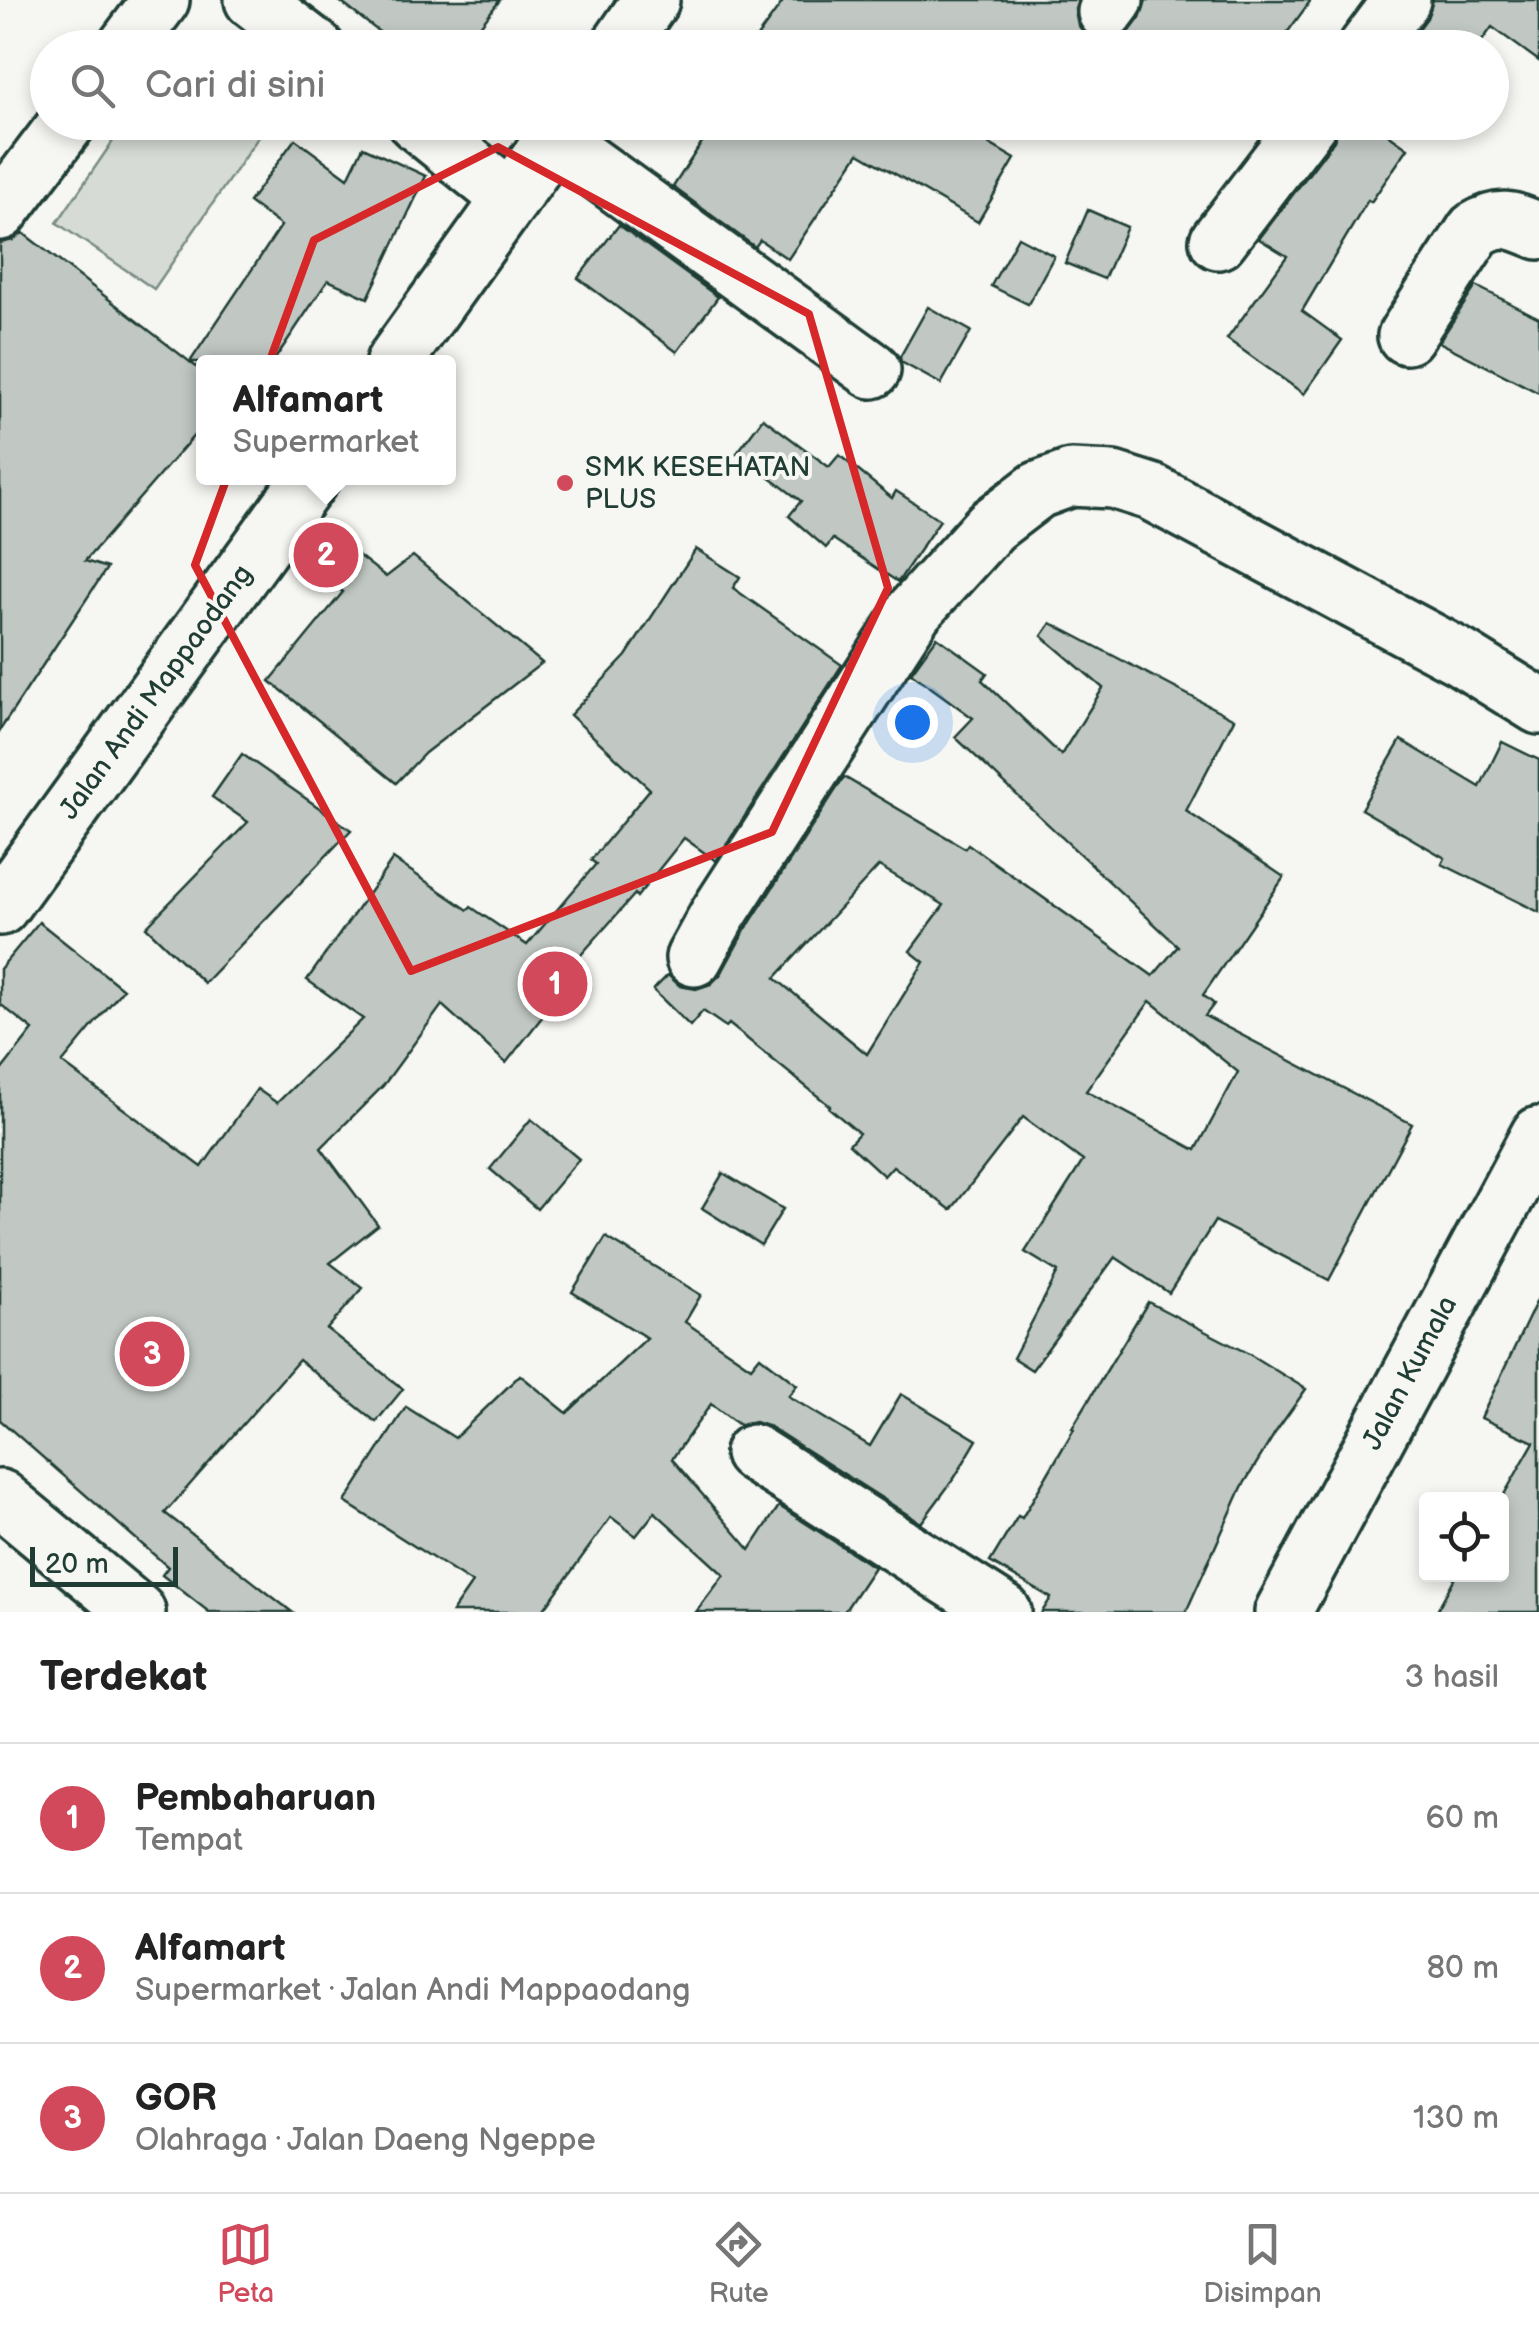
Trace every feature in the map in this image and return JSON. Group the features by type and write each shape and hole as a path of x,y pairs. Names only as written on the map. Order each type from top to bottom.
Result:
{"street":[{"path":"138,30 161,0"},
{"path":"253,0 292,30"},
{"path":"630,30 651,0"},
{"path":"1380,30 1402,0"},
{"path":"0,212 54,140"},
{"path":"438,140 511,200"},
{"path":"399,355 554,140"},
{"path":"572,140 872,370"},
{"path":"1218,241 1296,140"},
{"path":"1406,336 1475,230 1490,221 1510,219 1539,231"},
{"path":"694,958 737,884 914,611 991,526 1038,490 1071,478 1113,480 1151,492 1460,657 1539,706"},
{"name":"Jalan Andi Mappaodang","path":"0,907 306,485"},
{"name":"Jalan Kumala","path":"1283,1612 1539,1135"},
{"path":"752,1453 1002,1612"},
{"path":"0,1498 136,1612"}],"highlighted area":[{"path":"498,147 809,314 888,588 772,832 411,971 195,565 314,240"}],"shaded area":[{"path":"114,140 256,140 154,289 57,223"}],"building":[{"path":"338,0 500,0 477,30 377,30"},
{"path":"784,0 1078,0 1075,9 1082,30 762,30"},
{"path":"1146,0 1311,0 1289,30 1131,30"},
{"path":"1433,0 1539,0 1539,61 1509,39 1509,30 1492,27 1418,30"},
{"path":"294,140 348,178 363,147 426,176 368,298 328,280 278,355 196,355 196,362 190,362 281,226 249,202"},
{"path":"703,140 983,140 1015,159 978,222 859,153 788,259 760,240 755,247 673,187"},
{"path":"1397,140 1408,148 1371,202 1368,200 1302,311 1342,340 1304,394 1227,339 1287,256 1259,239 1334,141"},
{"path":"1088,210 1127,227 1104,279 1065,263"},
{"path":"619,225 718,297 677,352 578,278"},
{"path":"23,233 196,367 196,433 85,561 107,568 0,730 0,243"},
{"path":"1018,237 1054,256 1028,304 991,286"},
{"path":"1476,286 1539,318 1539,393 1439,342"},
{"path":"928,307 971,331 941,384 901,362 900,357"},
{"path":"763,418 829,467 839,455 892,498 896,491 940,520 898,582 833,539 826,548 789,516 801,501 737,453"},
{"path":"317,523 386,577 413,556 542,663 425,753 396,783 270,681 343,592 294,554"},
{"path":"696,549 740,577 733,588 842,665 716,861 684,838 637,897 635,894 572,965 579,970 506,1063 442,1005 383,1086 321,1148 378,1225 330,1263 363,1288 327,1329 403,1389 376,1422 299,1360 165,1513 292,1612 209,1612 162,1575 168,1567 0,1420 0,1072 33,1030 0,1004 0,969 39,922 123,989 62,1063 202,1167 257,1089 277,1103 363,1019 307,980 393,859 527,945 596,864 591,860 650,789 570,715 626,656"},
{"path":"1051,623 1234,719 1186,811 1284,877 1203,995 1214,1004 1205,1016 1412,1124 1329,1280 1215,1221 1169,1293 1115,1257 1032,1370 1013,1358 1058,1272 1025,1252 1083,1161 1023,1117 951,1210 893,1166 884,1176 849,1144 859,1133 729,1024 726,1027 703,1011 690,1026 653,990 668,975 680,986 696,989 711,984 721,974 844,777 965,848 968,844 1153,976 1178,946 955,737 973,718 911,673 937,637 987,673 982,680 1061,755 1103,688 1042,636","holes":["879,866 944,905 910,951 924,962 867,1054 775,978","1150,1001 1238,1072 1196,1150 1086,1091"]},
{"path":"1401,740 1480,787 1502,742 1539,760 1539,912 1442,864 1445,858 1361,809"},
{"path":"242,754 351,830 204,983 146,927 248,822 212,797"},
{"path":"531,1119 579,1159 537,1209 490,1169"},
{"path":"723,1173 783,1209 761,1245 702,1208"},
{"path":"606,1237 701,1295 685,1322 751,1367 760,1356 797,1385 788,1396 870,1446 901,1394 977,1440 921,1523 770,1427 755,1422 739,1425 711,1404 672,1459 750,1550 779,1506 874,1567 844,1612 696,1612 724,1575 655,1512 636,1536 611,1517 542,1612 452,1612 472,1583 345,1502 406,1407 455,1438 520,1375 567,1413 647,1338 572,1292"},
{"path":"1539,1296 1539,1612 1436,1612 1453,1582 1509,1582 1509,1492 1505,1492 1534,1442 1481,1418"},
{"path":"1148,1302 1249,1354 1306,1389 1242,1487 1186,1612 1042,1612 1051,1598 990,1562 1018,1516 1022,1518"}],"place":[{"name":"SMK KESEHATAN PLUS","path":"565,483"},
{"name":"Alfamart","path":"326,555"},
{"name":"Pembaharuan","path":"555,984"},
{"name":"GOR","path":"152,1354"}]}
